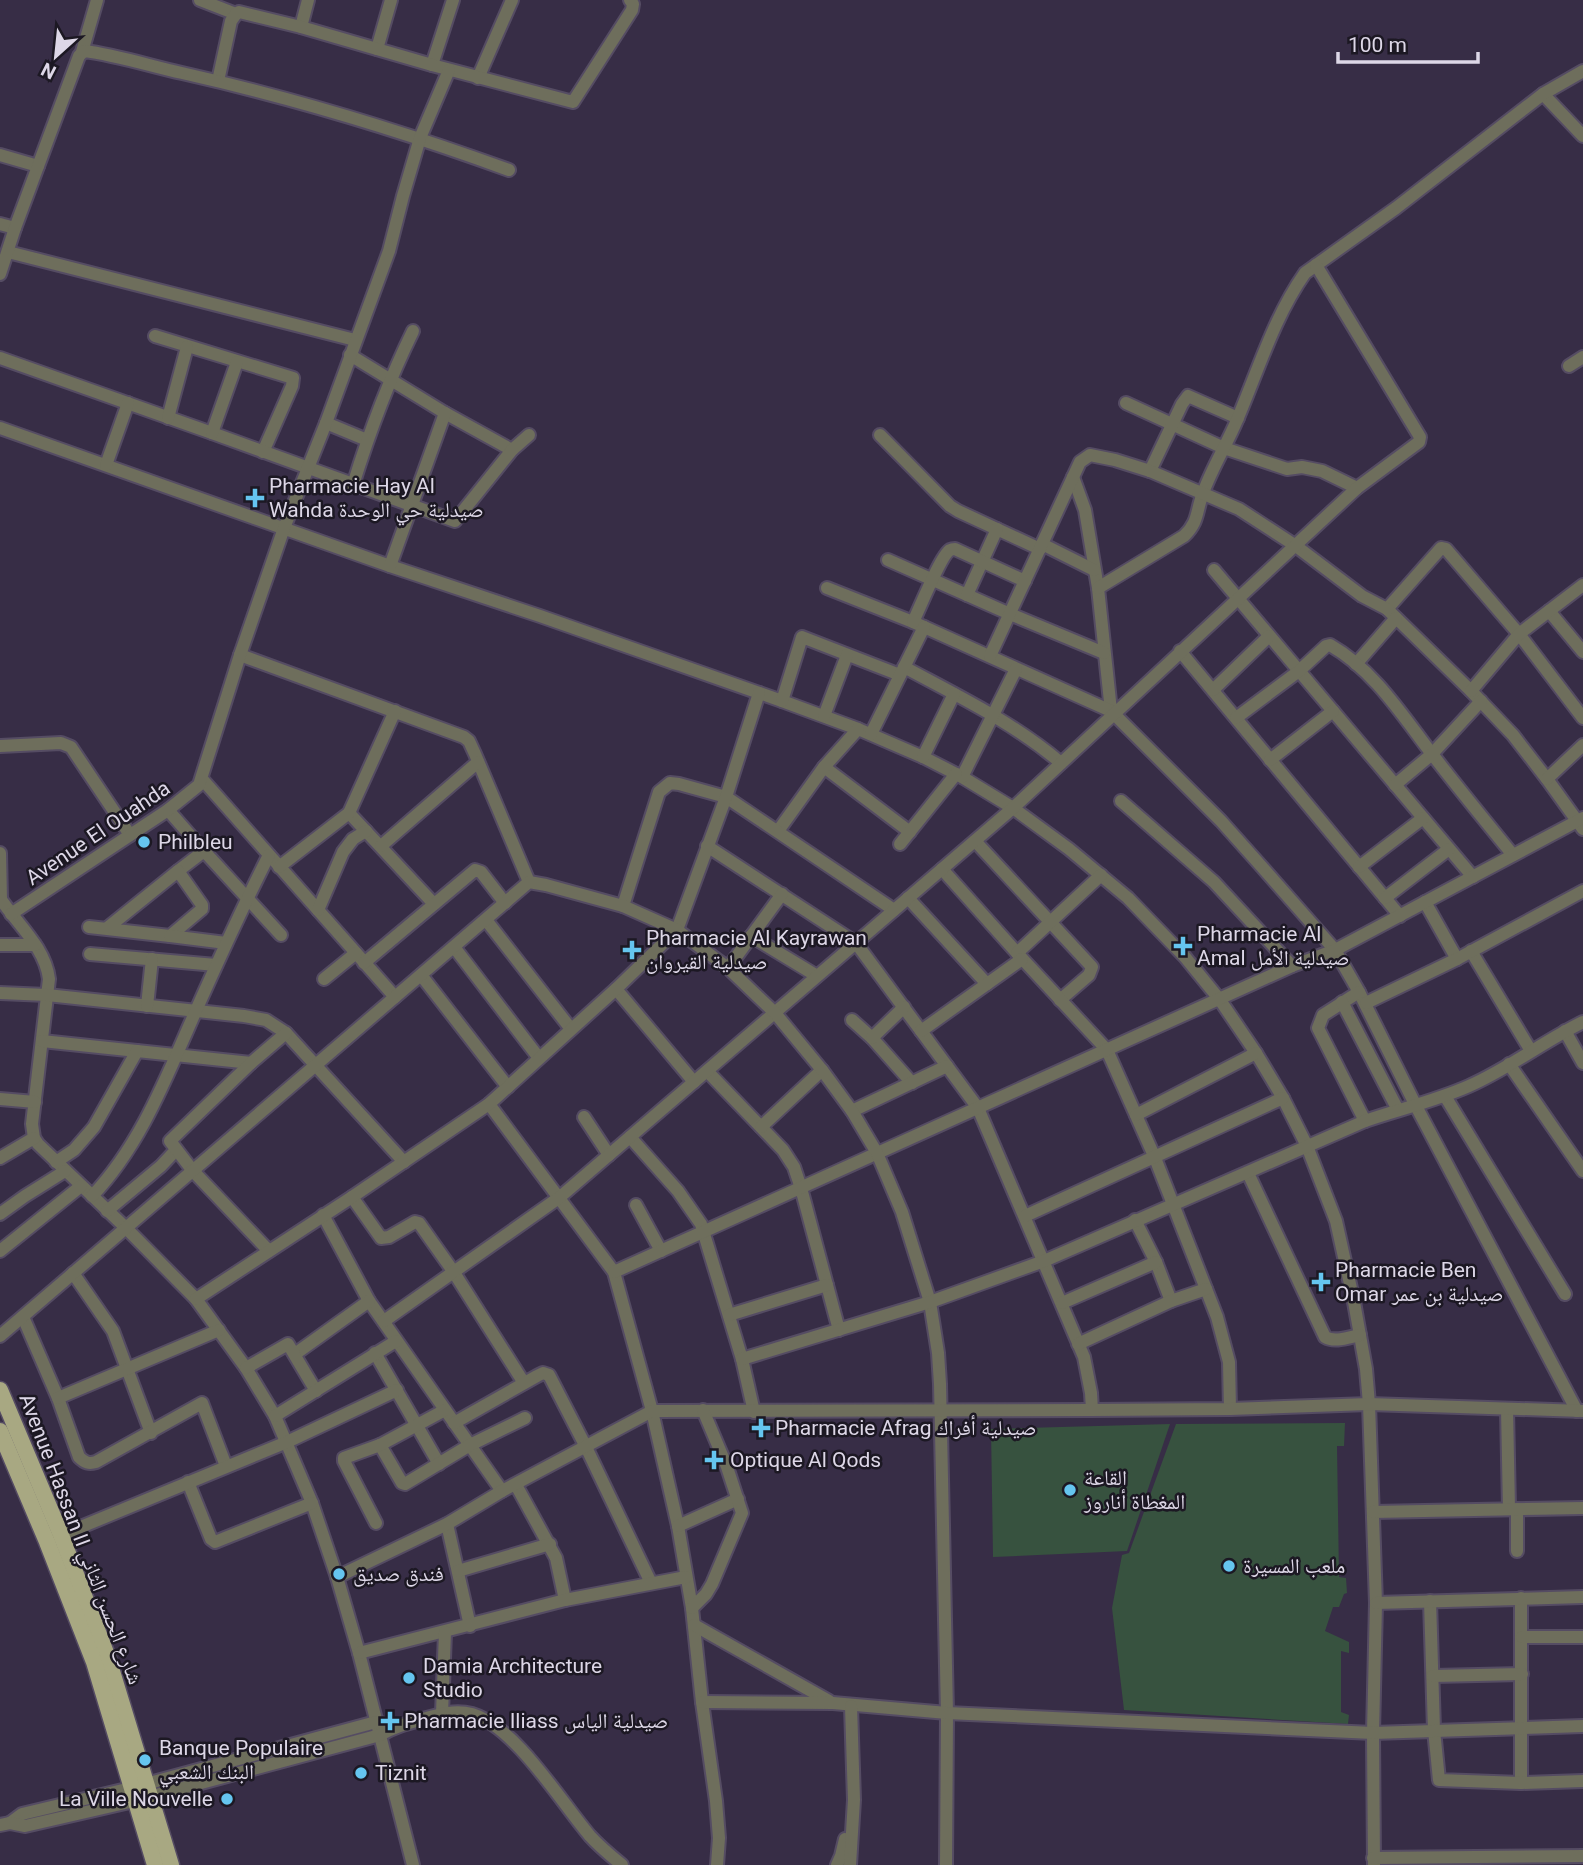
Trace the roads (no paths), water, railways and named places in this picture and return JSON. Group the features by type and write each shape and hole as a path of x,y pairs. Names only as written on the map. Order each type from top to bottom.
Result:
{"main road":[{"name":"Avenue Hassan II شارع الحسن الثاني","path":"0,1390 101,1660 141,1792 171,1865"},
{"name":"Avenue Hassan II شارع الحسن الثاني","path":"0,1431 54,1538"},
{"name":"Avenue Hassan II شارع الحسن الثاني","path":"141,1792 155,1865"}],"street":[{"path":"0,274 82,52 97,0"},
{"path":"200,0 236,14 243,13 301,27 478,78 573,102 632,10 633,4 630,0"},
{"path":"301,27 308,0"},
{"path":"377,49 391,0"},
{"path":"432,65 453,0"},
{"path":"478,78 507,2"},
{"path":"218,81 231,21 236,14"},
{"path":"82,52 218,81 420,138 509,170"},
{"path":"395,998 202,779 240,655 284,528 309,468 389,251 420,138 449,70"},
{"path":"1098,588 1184,536 1192,528 1203,493 1288,303 1305,273 1396,208 1543,94 1583,71"},
{"path":"1543,94 1583,136"},
{"path":"0,155 38,166"},
{"path":"0,224 15,228"},
{"path":"8,252 355,340"},
{"path":"384,1321 560,1197 1013,808 1112,712 1357,488 1419,442 1420,436 1315,265"},
{"path":"353,485 390,379 413,331"},
{"path":"155,336 293,379 263,452"},
{"path":"167,418 187,347"},
{"path":"350,355 444,413 512,450"},
{"path":"1569,366 1583,357"},
{"path":"0,358 455,521 512,450 529,435"},
{"path":"212,433 237,362"},
{"path":"1150,471 1186,397 1190,396 1238,418"},
{"path":"1126,402 1224,448 1287,469 1302,467 1322,471 1357,488"},
{"path":"107,466 128,403"},
{"path":"390,566 444,413"},
{"path":"326,423 367,440"},
{"path":"0,428 871,734 923,757 1013,808 1128,898 1185,957 1220,1000 1256,1053 1307,1146 1336,1221 1360,1335 1369,1404 1376,1603 1374,1862 1583,1856"},
{"path":"880,435 950,506 1094,570"},
{"path":"614,1272 1292,966 1335,950 1513,855 1581,823 1513,736 1476,696 1391,614 1362,596 1296,545 1240,509 1150,471 1115,460 1090,455 1080,462 990,656"},
{"path":"1073,477 1085,510 1098,588 1112,712"},
{"path":"967,595 997,529"},
{"path":"1356,664 1441,548 1444,548 1519,634 1583,718"},
{"path":"871,734 902,671 933,579 947,552 956,549 1025,581"},
{"path":"888,559 1104,653"},
{"path":"1214,570 1473,877"},
{"path":"1395,785 1432,754 1519,634 1583,584"},
{"path":"337,1577 447,1524 502,1491 652,1411 1230,1409 1369,1404 1580,1411 1416,1106 1363,998 1335,950 1221,821 1112,712 919,625 827,588"},
{"path":"1549,611 1582,648"},
{"path":"1213,690 1269,636"},
{"path":"782,701 802,637 846,655 902,671 954,694 1027,736 1061,763"},
{"path":"1236,718 1330,645 1356,664 1388,695 1513,855"},
{"path":"1180,651 1400,916"},
{"path":"240,655 464,737 469,741 529,882"},
{"path":"824,716 846,655"},
{"path":"900,844 959,776 1016,669"},
{"path":"196,1299 489,1104 617,989 677,930 726,797 759,693"},
{"path":"923,757 954,694"},
{"path":"279,867 349,813 395,711"},
{"path":"1270,760 1333,711"},
{"path":"778,831 824,767 858,729"},
{"path":"0,746 61,743 71,747 130,835"},
{"path":"1547,779 1583,745"},
{"path":"381,846 478,762"},
{"path":"824,767 910,832"},
{"name":"Avenue El Ouahda","path":"11,914 168,810 193,791 202,779"},
{"path":"623,906 659,792 670,783 726,797 894,910"},
{"path":"1121,801 1214,882 1292,966"},
{"path":"168,810 281,935"},
{"path":"349,813 434,904"},
{"path":"1359,867 1423,818"},
{"path":"318,910 344,852 354,839 366,831"},
{"path":"975,841 1092,967 1089,975 1060,1000"},
{"path":"707,846 856,943 978,1108 1079,1344 1088,1372 1092,1410"},
{"path":"1385,898 1450,849"},
{"path":"106,929 204,851"},
{"path":"0,853 1,899 35,945 48,969 32,1125 34,1138 60,1167 126,1228 196,1299 246,1368 275,1416 312,1503 337,1577 413,1865"},
{"path":"92,1196 108,1181 148,1113 269,855"},
{"path":"942,869 1107,1050 1155,1158 1217,1317 1229,1362 1230,1409"},
{"path":"324,979 360,958 475,870 481,872 505,903"},
{"path":"170,936 202,909 178,871"},
{"path":"921,1031 987,984 1101,875"},
{"path":"0,1336 529,882"},
{"path":"529,882 623,906 677,930 728,968 775,1013 822,1070 852,1111 877,1153 902,1213 930,1302 937,1353 947,1713 946,1865"},
{"path":"1365,1121 1318,1028 1323,1015 1342,1002 1363,998 1457,960 1583,891"},
{"path":"728,968 782,894"},
{"path":"908,898 987,984"},
{"path":"1425,902 1457,960"},
{"path":"486,920 571,1029"},
{"path":"89,927 226,943"},
{"path":"751,936 817,976"},
{"path":"0,945 35,945"},
{"path":"453,947 539,1058"},
{"path":"1471,951 1531,1051"},
{"path":"90,954 216,965"},
{"path":"147,1006 152,959"},
{"path":"421,975 508,1087"},
{"path":"617,989 694,1082"},
{"path":"0,993 47,995 266,1020 286,1033 404,1161"},
{"path":"1342,1002 1398,1110"},
{"path":"872,1038 904,1007"},
{"path":"852,1020 912,1083"},
{"path":"742,1359 930,1302 1044,1261 1365,1121 1416,1106 1471,1085 1583,1022"},
{"path":"1565,1031 1583,1063"},
{"path":"270,1251 193,1171 171,1143 172,1138 286,1033"},
{"path":"42,1041 251,1063"},
{"path":"0,1214 60,1167 94,1128 137,1051"},
{"path":"1136,1115 1256,1053"},
{"path":"1510,1063 1583,1171"},
{"path":"852,1111 947,1066"},
{"path":"761,1127 822,1070"},
{"path":"707,1071 783,1150 789,1160 801,1188 839,1330"},
{"path":"1445,1096 1565,1294"},
{"path":"1025,1216 1283,1098"},
{"path":"0,1099 35,1102"},
{"path":"489,1104 614,1272 652,1411 678,1526 692,1608 716,1801 719,1838 717,1865"},
{"path":"584,1117 609,1155"},
{"path":"630,1137 678,1191 703,1231 742,1359 754,1412"},
{"path":"0,1158 34,1138"},
{"path":"107,1211 176,1150"},
{"path":"1248,1173 1325,1337 1338,1339 1360,1335"},
{"path":"2,1244 81,1186"},
{"path":"352,1197 381,1238 390,1237 415,1222 419,1223 524,1383"},
{"path":"636,1205 660,1251"},
{"path":"323,1215 369,1301 502,1491"},
{"path":"1135,1220 1156,1262 1171,1301"},
{"path":"1062,1303 1156,1262"},
{"path":"73,1273 108,1322 151,1433"},
{"path":"729,1315 827,1285"},
{"path":"1079,1344 1171,1301 1206,1289"},
{"path":"295,1354 369,1301"},
{"path":"23,1317 58,1398 79,1457 85,1462 96,1462 202,1403 226,1466"},
{"path":"58,1398 219,1330"},
{"path":"275,1416 396,1341"},
{"path":"246,1368 286,1343 290,1345 316,1391"},
{"path":"375,1353 439,1464"},
{"path":"454,1423 543,1373 549,1375 651,1583"},
{"path":"54,1538 287,1442 397,1390"},
{"path":"1507,1409 1517,1551"},
{"path":"376,1523 344,1461 345,1457 380,1445 445,1410"},
{"path":"692,1608 712,1584 741,1520 742,1508 703,1410"},
{"path":"380,1445 403,1484 406,1484 470,1444 525,1418"},
{"path":"188,1482 211,1539 215,1542 312,1503"},
{"path":"516,1485 556,1558 565,1600"},
{"path":"678,1526 738,1499"},
{"path":"1373,1512 1583,1508"},
{"path":"447,1524 470,1626"},
{"path":"458,1571 550,1544"},
{"path":"359,1653 565,1600 686,1577"},
{"path":"1376,1603 1583,1597"},
{"path":"1521,1598 1521,1783"},
{"path":"1430,1601 1434,1730 1439,1780 1521,1783 1583,1781"},
{"path":"694,1625 832,1703"},
{"path":"442,1714 445,1632"},
{"path":"1522,1637 1583,1637"},
{"path":"1433,1676 1522,1674"},
{"path":"702,1702 832,1703 947,1713 1373,1733 1583,1726"},
{"path":"845,1861 855,1800 851,1706"},
{"path":"5,1824 22,1814 46,1815 141,1792 242,1772 380,1735 395,1726 456,1712 474,1714 499,1727 591,1836 622,1865"},
{"path":"141,1792 239,1759 376,1722 395,1726"},
{"path":"239,1759 242,1772"}],"place":[{"name":"Pharmacie Hay Al Wahda صيدلية حي الوحدة","path":"255,498"},
{"name":"Philbleu","path":"144,842"},
{"name":"Pharmacie Al Amal صيدلية الأمل","path":"1183,946"},
{"name":"Pharmacie Al Kayrawan صيدلية القيروان","path":"632,950"},
{"name":"Pharmacie Ben Omar صيدلية بن عمر","path":"1321,1282"},
{"name":"Pharmacie Afrag صيدلية أفراك","path":"761,1428"},
{"name":"Optique Al Qods","path":"714,1460"},
{"name":"القاعة المغطاة أناروز","path":"1070,1490"},
{"name":"ملعب المسيرة","path":"1229,1566"},
{"name":"فندق صديق","path":"339,1574"},
{"name":"Damia Architecture Studio","path":"409,1678"},
{"name":"Pharmacie Iliass صيدلية الياس","path":"390,1721"},
{"name":"Banque Populaire البنك الشعبي","path":"145,1760"},
{"name":"Tiznit","path":"361,1773"},
{"name":"La Ville Nouvelle","path":"227,1799"}]}
